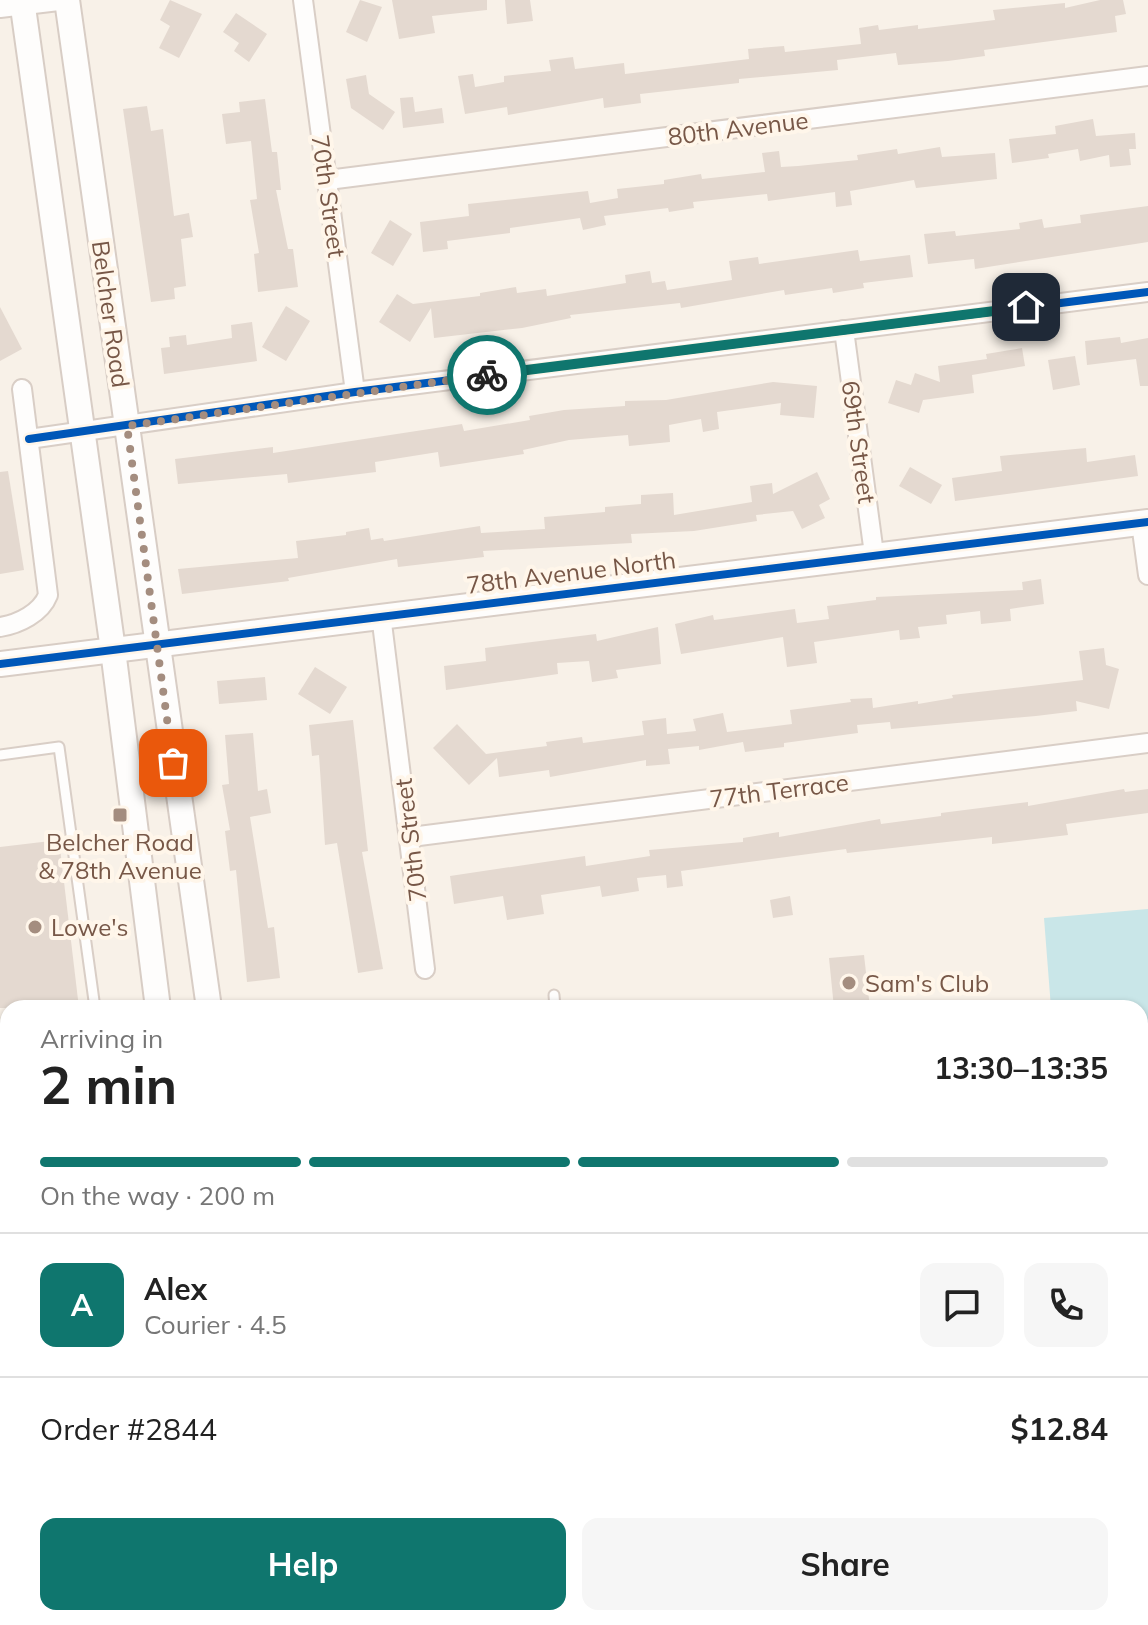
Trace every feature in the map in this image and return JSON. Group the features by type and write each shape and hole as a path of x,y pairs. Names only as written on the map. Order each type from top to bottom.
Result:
{"main road":[{"name":"Belcher Road","path":"67,0 208,1000"},
{"name":"Belcher Road","path":"15,5 113,650 157,1000"},
{"name":"78th Avenue North","path":"0,664 1145,523"}],"street":[{"path":"15,5 67,0"},
{"name":"70th Street","path":"303,0 355,392"},
{"name":"80th Avenue","path":"328,180 1148,76"},
{"path":"29,439 355,392 1148,292"},
{"name":"69th Street","path":"844,330 874,554"},
{"path":"0,627 12,625 35,613 48,595 22,389"},
{"path":"1145,523 1148,575"},
{"name":"70th Street","path":"381,615 425,969"},
{"name":"77th Terrace","path":"411,837 1148,743"}],"lane":[{"path":"0,755 59,747 94,1000"},
{"path":"554,995 554,1000"}],"water":[{"path":"1148,909 1148,1000 1050,1000 1044,918"}],"building":[{"path":"170,0 202,14 179,58 159,48 170,26 160,20"},
{"path":"360,0 382,7 367,42 346,32"},
{"path":"392,0 487,0 487,10 432,16 435,33 399,39"},
{"path":"505,0 530,0 533,21 507,24"},
{"path":"1100,0 1123,0 1126,14 1115,16 1117,32 984,50 985,56 948,61 898,65 896,53 837,60 838,70 739,79 739,83 640,94 641,103 604,108 603,98 508,115 507,107 465,114 458,76 473,74 475,87 504,82 504,76 551,71 549,60 573,57 575,69 624,63 625,74 749,59 748,49 784,46 785,52 861,44 859,28 878,25 879,30 918,25 918,29 995,20 993,10 1065,3 1065,8"},
{"path":"236,13 267,34 249,62 234,51 239,43 223,32"},
{"path":"366,75 369,94 395,112 383,130 351,108 346,79"},
{"path":"413,97 415,112 442,108 444,123 403,128 400,98"},
{"path":"265,99 272,152 277,152 281,190 276,190 288,249 293,249 298,287 258,292 254,254 259,253 250,200 257,199 251,141 226,144 222,114 240,112 239,102"},
{"path":"147,106 151,131 163,129 174,216 189,213 193,237 181,239 186,286 174,288 175,299 151,302 123,109"},
{"path":"1093,119 1096,136 1135,133 1136,149 1129,149 1131,165 1110,167 1109,155 1080,161 1078,149 1048,154 1049,158 1012,163 1009,139 1056,134 1055,126"},
{"path":"940,147 942,157 995,153 997,179 916,188 914,180 850,191 852,205 836,207 835,192 768,201 767,194 693,202 694,208 669,212 668,208 604,216 606,225 583,230 580,218 510,228 510,233 447,241 448,249 423,252 420,222 469,216 468,204 588,191 590,203 618,198 617,189 664,184 664,180 701,174 702,179 765,172 762,153 779,151 781,167 858,160 857,155 897,149 898,154"},
{"path":"1148,206 1148,242 975,269 974,259 928,264 924,234 955,231 956,236 1020,229 1019,223 1042,219 1044,228 1081,223 1080,215"},
{"path":"390,220 412,234 393,266 371,253"},
{"path":"858,250 860,261 910,255 913,277 863,283 864,288 833,293 832,288 785,295 784,290 681,308 680,303 570,315 571,318 522,328 434,338 431,308 410,342 379,322 397,294 413,304 480,296 480,293 516,287 517,293 546,289 547,296 626,283 625,275 650,271 652,283 665,281 667,290 732,280 729,261 758,257 759,264"},
{"path":"286,306 310,321 286,361 262,347"},
{"path":"0,307 22,349 0,361"},
{"path":"252,322 257,361 164,374 161,348 170,347 169,337 186,335 187,345 232,338 231,325"},
{"path":"1120,337 1121,343 1148,338 1148,386 1140,386 1136,359 1087,365 1085,341"},
{"path":"1022,348 1025,366 972,375 974,393 923,400 919,413 888,403 896,380 911,385 915,373 940,382 938,366 987,359 986,354"},
{"path":"1075,356 1080,385 1053,390 1048,360"},
{"path":"773,382 817,386 814,418 780,415 781,403 717,412 719,429 703,432 701,419 669,425 670,442 629,446 628,435 569,440 523,450 524,454 440,467 438,452 375,462 376,472 288,483 287,474 178,484 175,459 273,447 273,453 462,424 464,431 530,420 529,416 564,410 625,406 625,401 666,400"},
{"path":"1086,448 1087,462 1135,455 1138,476 955,501 952,478 1002,471 1000,456"},
{"path":"910,467 942,485 931,504 899,486"},
{"path":"8,471 24,570 0,574 0,472"},
{"path":"817,472 830,499 819,505 825,518 802,529 793,511 756,515 757,521 694,531 631,534 632,543 483,551 484,557 398,567 397,559 288,578 289,581 182,594 178,569 298,558 296,541 346,535 346,532 369,528 371,540 383,538 384,541 480,526 481,533 545,529 544,517 605,512 605,507 641,504 641,495 673,493 674,515 752,502 750,486 772,483 773,494"},
{"path":"1041,579 1044,604 1010,609 1011,621 981,624 980,611 946,615 947,624 918,627 920,638 900,640 899,630 814,642 817,663 787,667 783,637 681,654 675,624 713,615 714,620 795,609 797,623 829,619 827,606 876,600 876,597 1023,590 1022,582"},
{"path":"658,627 661,664 616,670 618,678 592,682 589,661 557,663 558,674 446,690 444,666 486,661 485,648 596,634 597,641"},
{"path":"1104,648 1106,665 1119,669 1109,709 1076,701 1077,711 1036,716 891,729 890,722 857,725 858,733 784,743 784,747 745,752 743,742 699,750 699,746 668,749 670,764 646,766 646,760 550,777 549,770 499,777 497,758 469,785 433,748 457,724 486,754 547,746 546,742 582,737 583,743 644,735 642,721 666,718 667,734 696,731 693,719 723,713 727,732 792,724 790,710 851,702 850,699 872,698 873,708 918,701 918,704 953,698 952,695 1083,680 1079,651"},
{"path":"315,667 347,687 330,714 298,694"},
{"path":"265,677 267,700 219,704 217,681"},
{"path":"353,720 368,851 362,852 383,969 358,973 337,843 325,845 319,755 312,756 309,725"},
{"path":"253,733 258,791 267,789 271,813 250,817 268,928 274,927 280,978 247,982 236,870 230,871 225,831 230,830 222,785 229,784 225,735"},
{"path":"1124,789 1125,792 1148,789 1148,813 1066,824 1068,835 992,844 992,837 847,853 846,849 681,871 683,886 667,888 666,875 637,878 639,891 602,897 600,886 541,895 544,914 507,920 503,896 454,904 450,876 585,856 586,866 650,856 649,850 743,842 743,838 779,832 779,837 880,819 881,824 1028,802 1028,806"},
{"name":"Lowe's","path":"59,840 78,1000 0,1000 0,847"},
{"path":"790,896 793,915 773,918 770,900"},
{"name":"Sam's Club","path":"864,955 869,1000 833,1000 829,958"}],"cycle path":[{"path":"29,439 355,392 1148,292"},
{"path":"0,664 1148,522"}],"way so far":[{"path":"173,763 127,426 487,375"}],"place":[{"name":"Belcher Road & 78th Avenue","path":"120,815"},
{"name":"Lowe's","path":"35,927"},
{"name":"Sam's Club","path":"849,983"}],"route":[{"path":"487,375 1026,307"}]}
